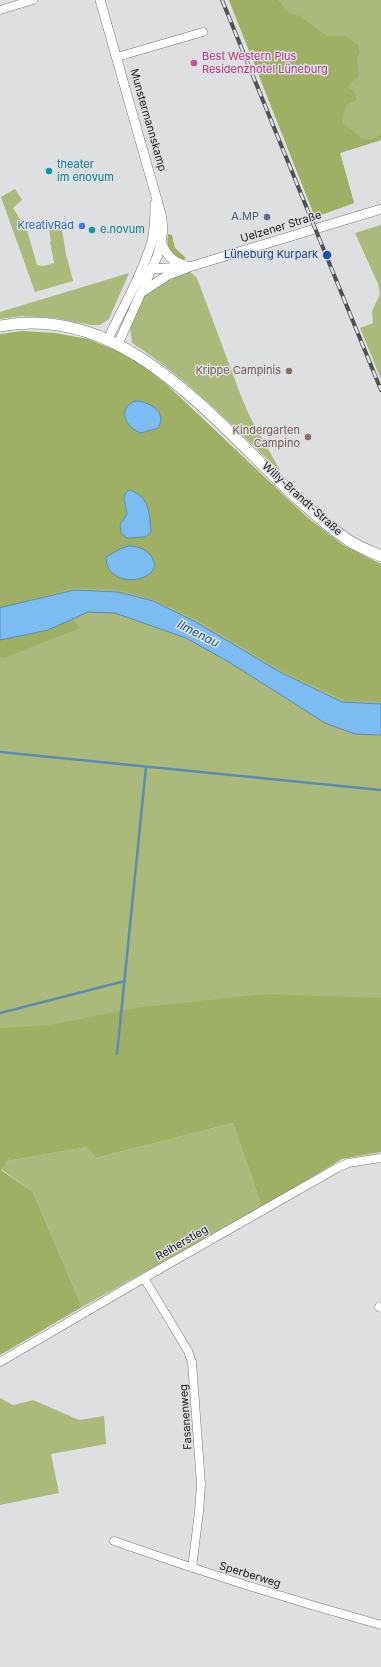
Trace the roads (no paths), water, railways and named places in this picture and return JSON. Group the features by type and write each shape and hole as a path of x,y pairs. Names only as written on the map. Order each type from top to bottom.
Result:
{"main road":[{"name":"Willy-Brandt-Straße","path":"0,326 22,324 56,325 82,330 113,341 152,364 314,513 349,541 381,556"}],"street":[{"path":"0,10 33,0"},
{"name":"Munstermannskamp","path":"100,0 155,190 163,228 161,243 147,267 113,341"},
{"name":"Munstermannskamp","path":"117,57 203,32"},
{"name":"Munstermannskamp","path":"113,341 141,293 155,227 155,190"},
{"name":"Uelzener Straße","path":"141,293 168,275 189,267 381,210"},
{"path":"161,243 165,251 176,263 189,267"},
{"path":"147,267 157,273 168,275"},
{"name":"Uelzener Straße","path":"147,267 189,267"},
{"name":"Reiherstieg","path":"0,1362 337,1168 348,1164 381,1158"},
{"name":"Fasanenweg","path":"144,1278 188,1352 192,1362 201,1484 192,1568"},
{"name":"Sperberweg","path":"114,1541 192,1568 303,1603 381,1625"}],"water":[{"path":"135,401 146,403 156,408 161,417 158,428 141,433 131,427 125,418 125,413 129,404"},
{"path":"130,490 142,497 148,507 151,532 146,537 127,538 121,533 120,525 127,514 124,498 126,492"},
{"path":"129,546 141,548 147,551 151,556 154,565 152,572 145,577 125,579 116,576 109,568 106,557"},
{"name":"Ilmenau","path":"75,590 118,592 153,601 194,621 280,672 342,702 381,704 381,735 355,734 325,723 229,662 186,638 115,613 88,612 48,630 0,640 0,608"}],"waterway":[{"path":"0,752 381,790"},
{"path":"117,1054 146,767"},
{"path":"0,1013 125,981"}],"railway":[{"path":"222,0 381,390"}],"place":[{"name":"Best Western Plus Residenzhotel Lüneburg","path":"194,63"},
{"name":"theater im enovum","path":"49,171"},
{"name":"A.MP","path":"267,217"},
{"name":"KreativRad","path":"82,226"},
{"name":"e.novum","path":"92,230"},
{"name":"Lüneburg Kurpark","path":"327,255"},
{"name":"Krippe Campinis","path":"289,371"},
{"name":"Kindergarten Campino","path":"308,437"}]}
